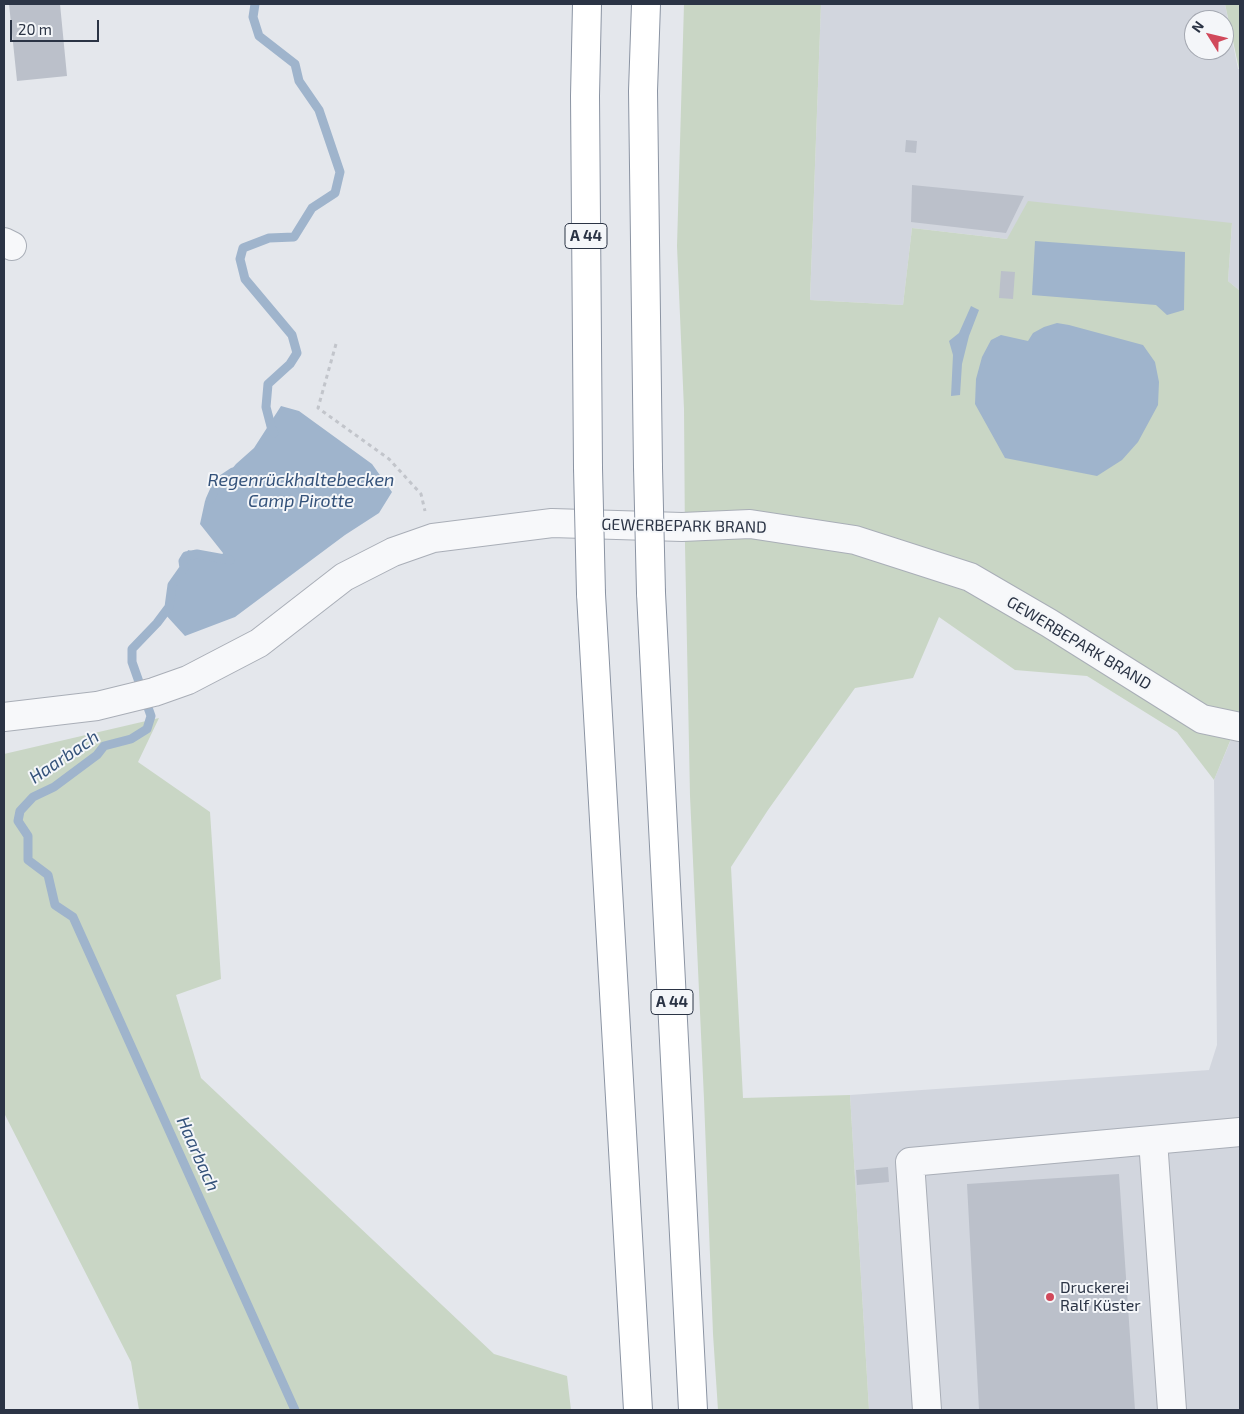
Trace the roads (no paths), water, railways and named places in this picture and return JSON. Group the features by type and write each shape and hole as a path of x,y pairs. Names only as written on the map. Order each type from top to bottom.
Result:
{"highway":[{"name":"A 44","path":"587,4 585,106 591,594 638,1410"},
{"name":"A 44","path":"646,4 643,91 651,593 692,1410"}],"street":[{"name":"GEWERBEPARK BRAND","path":"4,717 97,706 142,695 188,680 259,643 344,577 393,552 433,538 552,523 682,527 750,524 855,540 970,578 1049,623 1202,719 1240,727"},
{"path":"927,1410 910,1162 1240,1132"},
{"path":"1153,1140 1172,1410"}],"water":[{"path":"1035,241 1185,252 1184,310 1167,315 1156,305 1032,295"},
{"path":"971,306 979,310 969,336 962,364 960,395 951,396 953,355 949,341 959,333"},
{"path":"1057,323 1143,345 1155,362 1159,382 1158,405 1138,442 1122,460 1097,476 1005,458 975,404 976,379 982,357 991,340 1001,335 1028,341 1033,333"},
{"name":"Regenrückhaltebecken Camp Pirotte","path":"281,406 299,411 372,464 392,492 379,513 345,535 235,617 185,636 164,613 188,550 219,560 223,553 200,524 205,501 236,464 254,448"}],"waterway":[{"name":"Haarbach","path":"255,4 253,17 259,36 295,64 299,81 319,110 340,172 335,193 312,208 294,237 269,238 243,248 240,259 245,279 292,335 297,353 290,364 268,384 266,407 274,433"},
{"name":"Haarbach","path":"210,500 218,482 233,472"},
{"name":"Haarbach","path":"230,560 197,554 186,556 183,561 184,568 172,585 169,607 157,623 132,649 132,662 151,716 147,729 131,739 104,746 97,755 54,787 33,797 20,811 18,821 28,836 28,860 48,875 55,905 73,917 295,1410"}],"place":[{"name":"Druckerei Ralf Küster","path":"1050,1297"}]}
